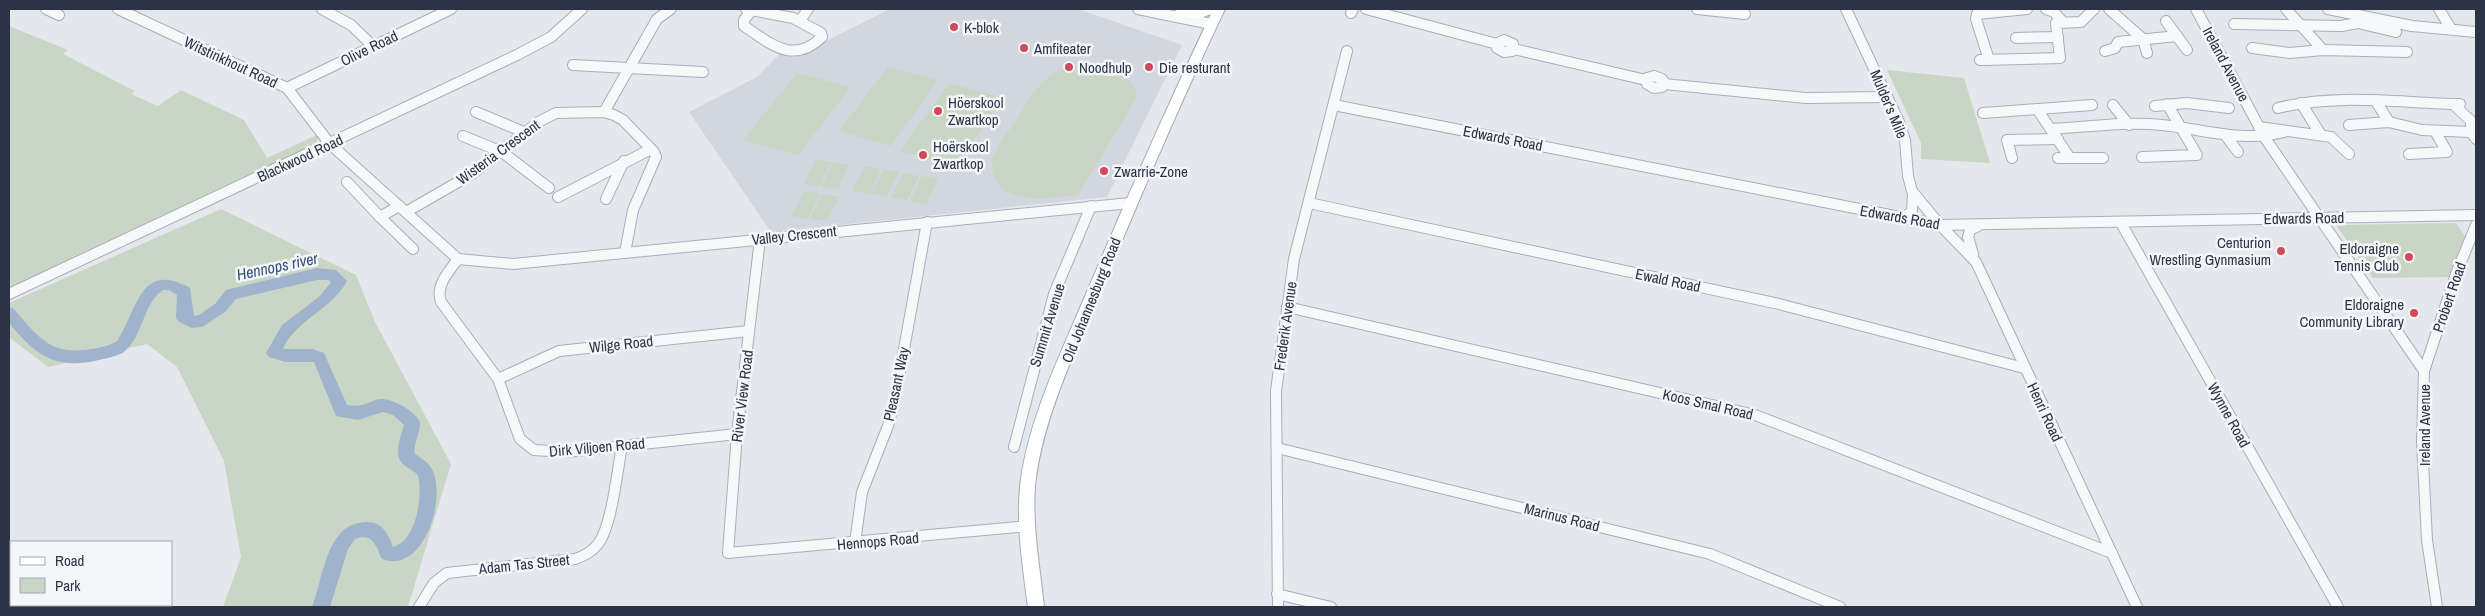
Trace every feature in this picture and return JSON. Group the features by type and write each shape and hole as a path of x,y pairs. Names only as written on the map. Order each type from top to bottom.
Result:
{"main road":[{"path":"1178,13 1214,15"},
{"name":"Old Johannesburg Road","path":"1036,607 1028,526 1030,472 1047,414 1080,323 1130,202 1214,15"}],"street":[{"path":"46,9 59,15"},
{"name":"Witstinkhout Road","path":"118,9 287,88 330,144 458,259"},
{"path":"322,9 351,26 373,46"},
{"name":"Olive Road","path":"287,88 451,9"},
{"name":"Blackwood Road","path":"9,294 330,144 544,41 582,9"},
{"path":"624,252 633,210 656,157 651,149 623,120 604,112 657,19 671,9"},
{"path":"800,21 808,9"},
{"path":"1138,9 1214,15"},
{"path":"1155,9 1178,13"},
{"path":"1366,9 1497,44 1507,41 1513,44 1514,49 1646,80 1648,77 1657,76 1662,79 1664,84 1806,98 1888,97"},
{"path":"1697,9 1745,14"},
{"name":"Mulder's Mile","path":"1846,9 1888,97 1906,140 1908,176 1912,191 1940,225"},
{"path":"2027,9 1977,14 1976,19 1984,60 2060,58 2056,23 2081,22 2094,9"},
{"path":"2046,9 2054,12 2063,22"},
{"path":"2102,9 2115,9"},
{"path":"2109,9 2143,39 2147,53"},
{"name":"Ireland Avenue","path":"2196,9 2259,127 2424,371 2422,442 2427,540 2437,607"},
{"path":"2286,9 2323,50"},
{"path":"2328,9 2412,26 2476,32"},
{"path":"2438,9 2451,29"},
{"path":"749,10 793,18 822,34 822,37 813,45 799,52 790,52 744,26 744,20 749,10"},
{"path":"2166,21 2187,50"},
{"path":"2234,24 2341,26 2358,23 2396,32"},
{"path":"2105,51 2115,48 2118,42 2177,36"},
{"path":"2016,38 2058,37"},
{"path":"2252,48 2290,53 2323,50 2407,52"},
{"name":"Frederik Avenue","path":"1278,607 1276,391 1294,259 1347,51"},
{"path":"573,64 628,69 703,72"},
{"path":"2278,108 2301,103 2337,100 2457,104 2471,121 2473,135 2416,130 2389,122 2350,125"},
{"path":"2375,100 2389,122"},
{"path":"2155,106 2187,103 2229,108"},
{"path":"2301,103 2321,135"},
{"name":"Edwards Road","path":"1334,104 1940,225 1978,226 2476,216"},
{"path":"2142,158 2197,155 2167,104"},
{"path":"1983,113 2092,105"},
{"path":"2113,105 2130,125"},
{"path":"2037,109 2070,158"},
{"path":"476,112 526,133"},
{"name":"Wisteria Crescent","path":"380,217 403,209 472,174 552,115 604,112"},
{"path":"2051,129 2156,125 2226,136 2266,138 2284,132"},
{"path":"2259,127 2284,132 2321,135 2335,140 2349,154"},
{"path":"2409,154 2446,152 2447,149 2434,131"},
{"path":"463,136 502,152 549,188"},
{"path":"2226,136 2238,152"},
{"path":"2012,158 2007,140 2058,139"},
{"path":"558,197 624,161 651,149"},
{"path":"2058,158 2103,158"},
{"path":"606,199 624,161"},
{"path":"347,182 413,249"},
{"path":"1892,216 1906,216 1912,211 1912,191"},
{"name":"Valley Crescent","path":"458,259 513,264 1130,202"},
{"name":"Ewald Road","path":"1309,203 1779,304 2024,368"},
{"name":"Summit Avenue","path":"1014,447 1054,294 1091,206"},
{"name":"Pleasant Way","path":"855,543 862,492 885,434 895,400 927,222"},
{"name":"Wynne Road","path":"2121,223 2338,607"},
{"name":"Henri Road","path":"1940,225 1976,262 2137,607"},
{"name":"Probert Road","path":"2424,371 2456,274 2476,225"},
{"path":"1976,262 1968,236 1970,230 1978,226"},
{"name":"River View Road","path":"728,553 737,434 760,239"},
{"name":"Dirk Viljoen Road","path":"458,259 440,288 439,296 442,305 462,328 498,379 513,425 521,442 529,449 554,452 737,434"},
{"name":"Koos Smal Road","path":"1287,307 1755,415 2112,553"},
{"name":"Wilge Road","path":"498,379 560,351 750,331"},
{"name":"Adam Tas Street","path":"420,607 434,582 447,573 576,559 592,551 598,545 605,532 622,446"},
{"name":"Marinus Road","path":"1277,448 1710,554 1840,607"},
{"name":"Hennops Road","path":"728,553 1028,526"},
{"path":"1277,594 1331,607"}],"shaded area":[{"name":"Hoërskool Zwartkop","path":"890,9 1078,9 1182,45 1107,197 771,232 689,112 757,77 781,53 793,58"}],"green space":[{"path":"9,26 68,50 63,54 135,91 131,94 158,106 181,90 244,120 267,158 317,135 318,140 311,148 9,289"},
{"path":"1094,66 1115,71 1128,79 1136,90 1137,97 1078,195 1056,198 1031,198 1008,192 999,186 992,168 993,156 1041,83 1062,70 1073,67"},
{"path":"888,67 938,80 891,146 839,131"},
{"path":"1887,70 1964,78 1990,163 1921,159 1921,143"},
{"path":"797,73 851,87 798,155 743,140"},
{"path":"949,83 1002,98 956,166 900,151"},
{"path":"815,160 831,162 819,187 804,184"},
{"path":"833,163 849,164 838,188 821,187"},
{"path":"865,166 881,169 869,194 852,191"},
{"path":"884,170 900,172 886,197 871,194"},
{"path":"903,173 919,176 907,200 891,198"},
{"path":"922,176 938,179 926,204 910,201"},
{"path":"804,191 820,194 808,219 792,216"},
{"path":"822,194 839,197 827,221 810,219"},
{"path":"221,209 356,275 375,322 451,464 408,607 223,607 241,557 224,461 177,367 147,344 48,367 9,337 9,303"},
{"name":"Eldoraigne Tennis Club","path":"2456,223 2466,238 2451,277 2373,278 2336,225"}],"waterway":[{"name":"Hennops river","path":"9,313 27,334 45,350 55,355 79,358 109,352 122,345 145,300 152,290 161,285 172,285 185,292 184,318 192,322 202,321 220,308 231,294 317,274 331,274 340,281 325,300 287,329 274,353 285,356 307,355 319,357 342,411 363,412 382,405 398,410 412,423 406,449 407,457 425,472 428,481 428,492 427,505 420,530 407,549 399,554 388,554 380,535 372,530 358,530 349,534 340,546 321,607"}],"place":[{"name":"K-blok","path":"954,27"},
{"name":"Amfiteater","path":"1024,48"},
{"name":"Noodhulp","path":"1069,67"},
{"name":"Die resturant","path":"1149,67"},
{"name":"Höerskool Zwartkop","path":"938,111"},
{"name":"Hoërskool Zwartkop","path":"923,155"},
{"name":"Zwarrie-Zone","path":"1104,171"},
{"name":"Centurion Wrestling Gynmasium","path":"2281,251"},
{"name":"Eldoraigne Tennis Club","path":"2409,257"},
{"name":"Eldoraigne Community Library","path":"2414,313"}]}
